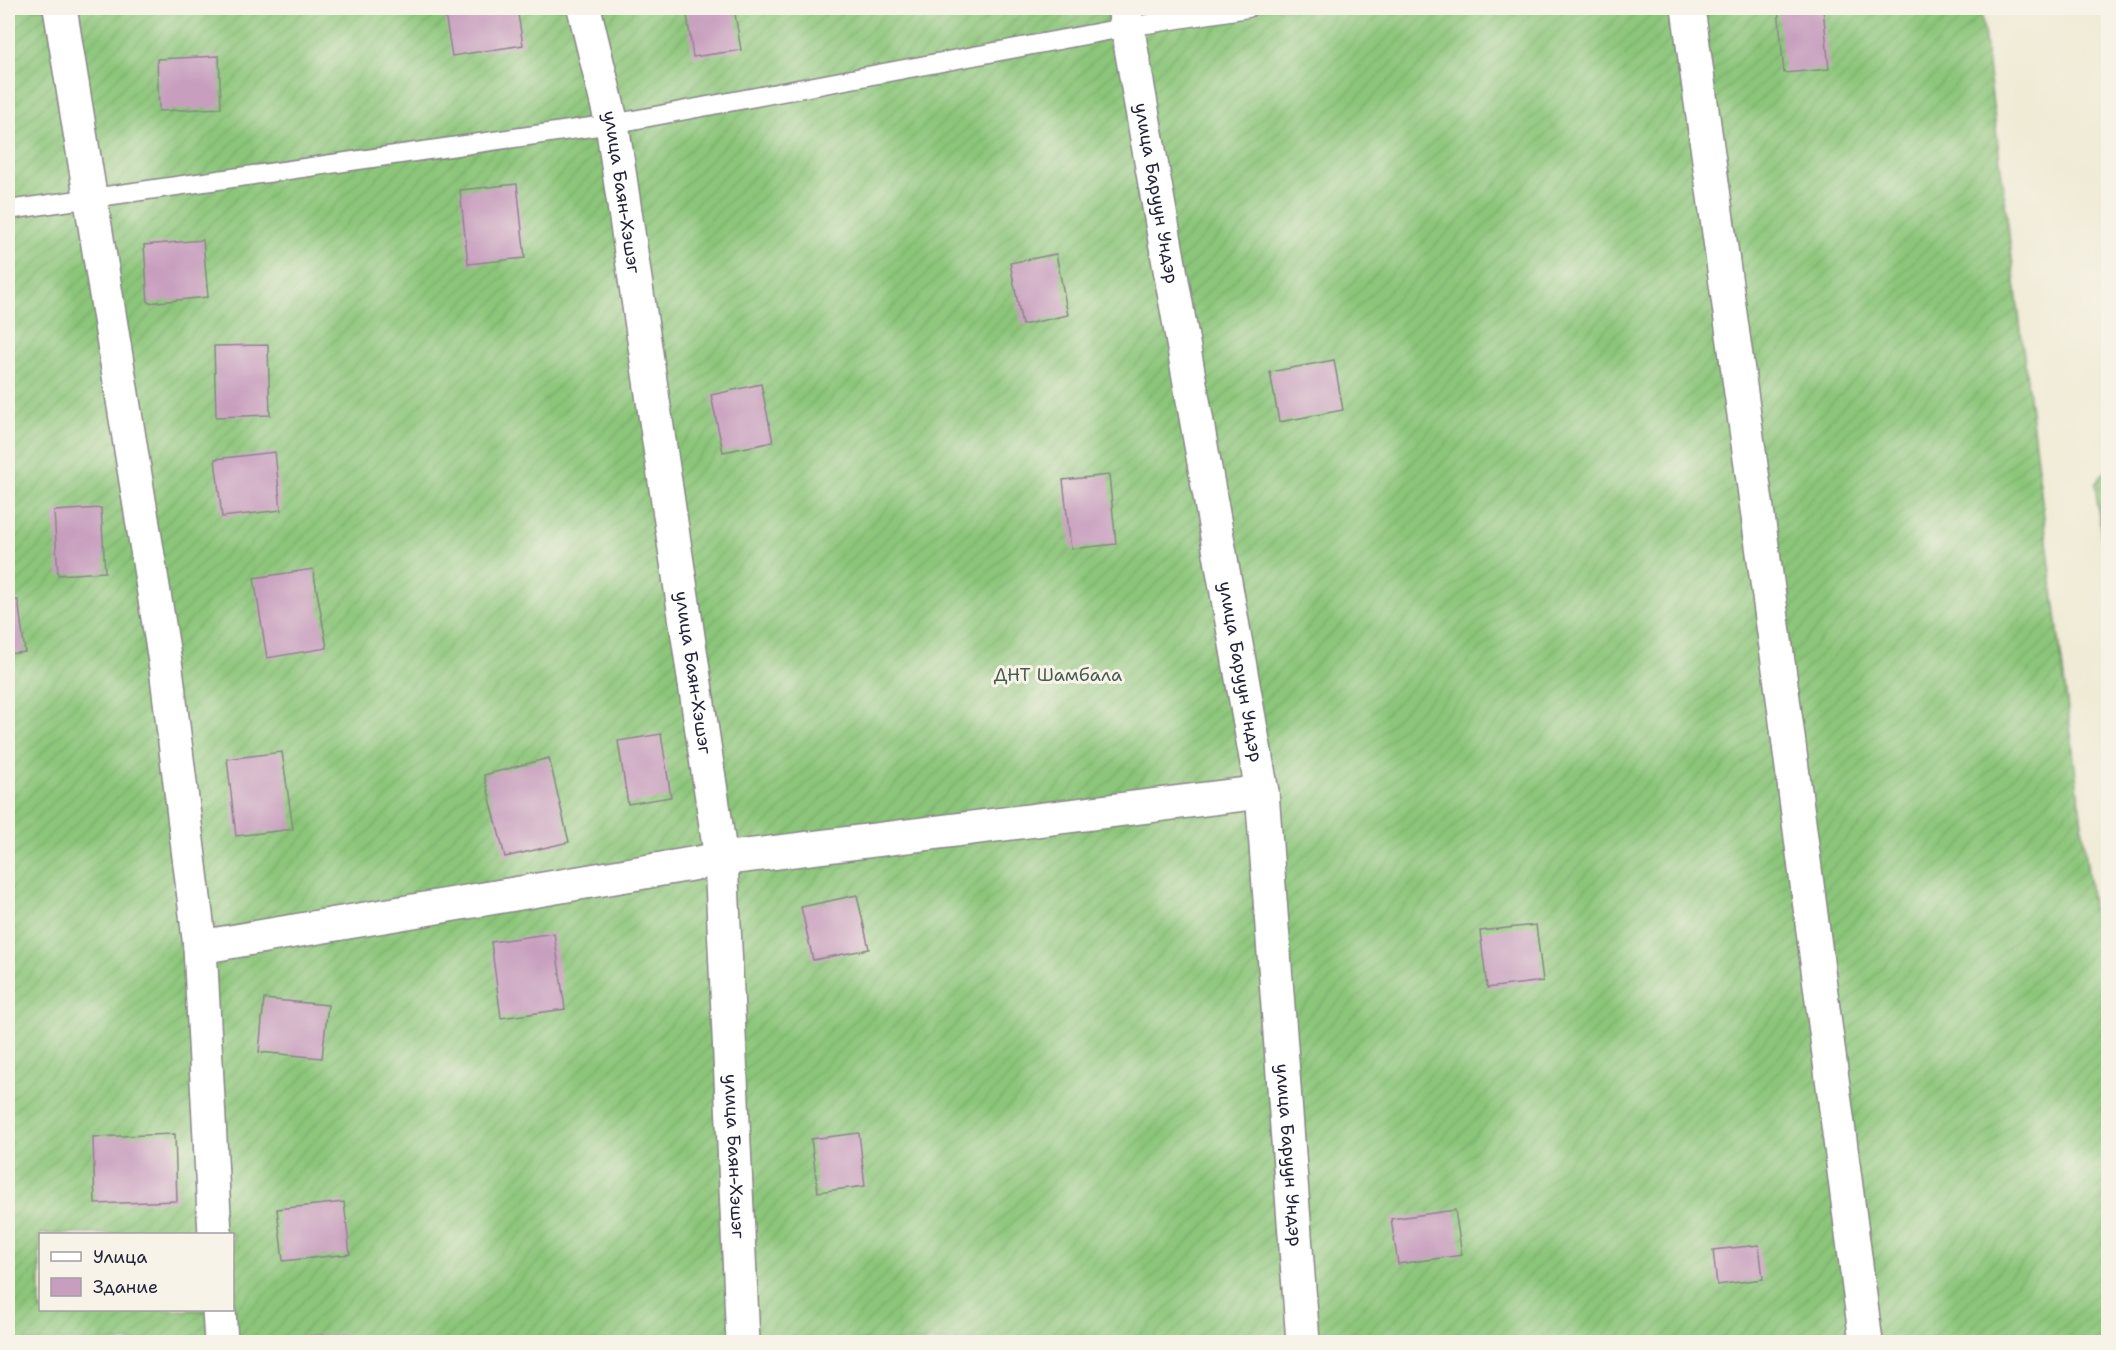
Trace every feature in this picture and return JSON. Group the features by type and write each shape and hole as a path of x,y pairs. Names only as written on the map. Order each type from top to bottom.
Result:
{"street":[{"path":"60,8 166,668 200,947 215,1233"},
{"name":"улица Баян-Хэшэг","path":"584,8 612,124 721,859 743,1342"},
{"path":"1688,8 1783,698 1866,1342"},
{"name":"улица Баруун Ундэр","path":"1126,17 1262,792 1303,1342"},
{"path":"200,947 721,859 1262,792"},
{"path":"219,1311 220,1342"}],"lane":[{"path":"8,210 612,124 1126,17 1248,8"}],"green space":[{"name":"ДНТ Шамбала","path":"8,8 1981,8 2108,1034 2108,1342 8,1342"},
{"path":"2108,468 2108,554 2102,541 2095,484"}],"building":[{"path":"444,8 517,8 523,45 452,56"},
{"path":"686,8 734,8 741,50 693,57"},
{"path":"1778,8 1823,8 1829,69 1784,73"},
{"path":"219,56 221,108 159,111 157,59"},
{"path":"517,184 525,258 468,264 460,190"},
{"path":"203,240 208,297 148,303 144,245"},
{"path":"1056,254 1068,315 1022,325 1010,263"},
{"path":"268,345 270,415 216,417 214,346"},
{"path":"1334,360 1343,410 1279,422 1270,372"},
{"path":"761,384 773,442 723,452 711,395"},
{"path":"275,452 281,510 222,517 215,459"},
{"path":"1109,475 1116,544 1071,549 1063,480"},
{"path":"101,508 105,572 58,575 54,511"},
{"path":"313,569 327,648 267,658 254,578"},
{"path":"18,600 25,652 8,654 8,602"},
{"path":"661,734 671,797 628,804 618,741"},
{"path":"282,752 293,829 236,836 227,759"},
{"path":"549,758 569,842 505,857 484,775"},
{"path":"857,895 869,949 813,960 801,907"},
{"path":"1536,925 1543,981 1487,988 1480,931"},
{"path":"554,933 565,1009 501,1018 491,942"},
{"path":"264,999 328,1005 322,1058 259,1052"},
{"path":"859,1133 865,1186 818,1192 811,1139"},
{"path":"175,1134 177,1201 95,1204 93,1137"},
{"path":"344,1202 350,1254 283,1261 277,1209"},
{"path":"1455,1210 1462,1255 1398,1264 1391,1219"},
{"path":"1759,1245 1763,1279 1717,1285 1713,1250"},
{"path":"348,1334 349,1342 285,1342 285,1337"}]}
